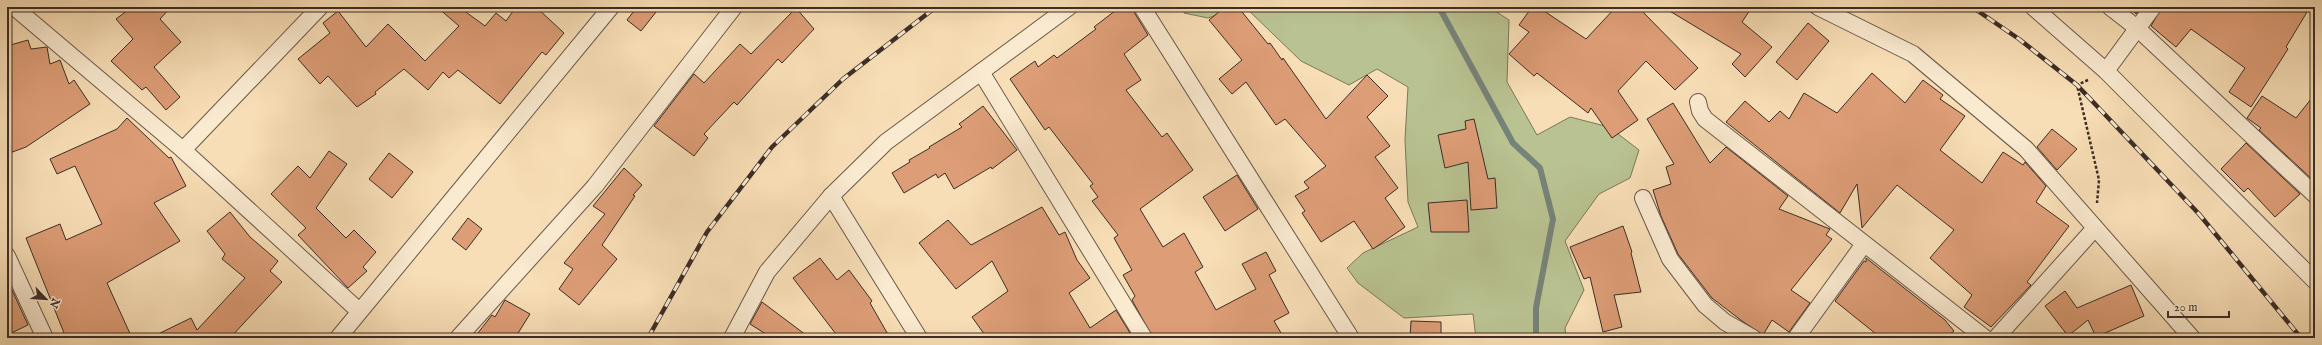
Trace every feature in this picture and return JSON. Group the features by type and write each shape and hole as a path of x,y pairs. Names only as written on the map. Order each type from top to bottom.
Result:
{"street":[{"path":"14,7 183,150 359,312"},
{"path":"183,150 320,7"},
{"path":"458,338 595,186 734,7"},
{"path":"732,338 767,272 831,196 886,142 1069,7"},
{"path":"1142,7 1351,338"},
{"path":"1818,7 1913,54 2026,149 2192,338"},
{"path":"2033,7 2106,71 2315,281"},
{"path":"2110,7 2137,28 2315,195"},
{"path":"2106,71 2153,7"},
{"path":"338,338 607,8"},
{"path":"980,72 1144,338"},
{"path":"1698,102 1700,112 1705,119 1985,338"},
{"path":"831,196 919,338"},
{"path":"1643,198 1670,259 1705,305 1726,322 1753,338"},
{"path":"1996,338 2095,228"},
{"path":"1796,338 1864,244"},
{"path":"7,256 45,338"}],"path":[{"path":"2095,228 2099,180 2077,85 2106,71"}],"green space":[{"path":"1185,7 1238,7 1208,18 1184,13"},
{"path":"1245,7 1489,7 1509,20 1507,82 1537,135 1570,117 1609,127 1639,150 1630,178 1599,194 1565,241 1584,290 1565,328 1566,338 1476,338 1473,314 1404,318 1358,283 1347,268 1363,253 1418,227 1408,202 1405,140 1408,87 1377,69 1349,85 1301,61"}],"building":[{"path":"132,7 171,7 160,19 181,42 154,67 180,97 166,110 146,87 142,90 111,61 133,39 116,19"},
{"path":"437,7 459,7 485,26 496,13 506,21 516,7 536,7 564,33 546,55 542,52 500,104 458,70 449,78 443,72 428,90 404,69 375,92 376,94 357,107 328,76 320,84 298,59 330,33 323,23 338,11 366,47 388,24 425,61 459,26"},
{"path":"637,7 660,7 641,31 627,20"},
{"path":"1120,7 1131,7 1148,35 1124,54 1141,80 1126,90 1162,137 1167,133 1193,170 1140,209 1163,247 1184,233 1203,267 1195,272 1216,310 1256,289 1242,264 1266,252 1276,271 1269,275 1289,313 1274,321 1284,338 1153,338 1132,300 1135,296 1123,275 1132,270 1114,238 1118,235 1092,201 1098,197 1090,186 1093,184 1049,127 1045,130 1010,79 1035,61 1038,67 1054,55 1057,58 1096,29 1094,27"},
{"path":"1225,7 1238,7 1268,44 1270,43 1282,60 1283,58 1326,119 1367,75 1388,96 1367,117 1390,146 1375,157 1398,188 1385,198 1405,227 1373,249 1354,221 1321,242 1302,213 1305,211 1295,196 1309,188 1304,182 1326,166 1285,119 1276,125 1246,82 1232,94 1219,79 1242,60 1209,20"},
{"path":"1532,7 1538,7 1586,39 1616,7 1638,7 1698,68 1675,90 1646,61 1618,91 1638,120 1612,138 1591,108 1588,113 1537,73 1534,76 1509,54 1529,32 1519,25"},
{"path":"1663,7 1752,7 1742,22 1772,47 1745,77 1732,64 1741,54"},
{"path":"2129,7 2141,7 2136,14"},
{"path":"2162,7 2310,7 2286,47 2288,49 2251,107 2229,92 2245,68 2191,29 2176,47 2151,26"},
{"path":"796,8 814,29 782,63 778,59 737,105 734,102 704,134 708,138 694,156 654,126 694,74 704,83 740,44 751,54"},
{"path":"1808,23 1829,41 1797,80 1776,62"},
{"path":"28,40 31,49 47,47 50,64 60,60 69,84 74,80 90,104 26,147 7,154 7,46"},
{"path":"1872,73 1905,103 1923,80 1943,95 1940,99 1965,116 1940,150 1982,183 2003,152 2023,165 2025,162 2046,186 2036,202 2069,226 2027,282 2031,285 1991,327 1964,307 1972,295 1930,258 1954,230 1897,185 1862,228 1857,184 1840,213 1726,122 1745,101 1769,122 1780,111 1789,119 1804,93 1837,113"},
{"path":"2315,94 2314,181 2259,130 2261,128 2247,118 2262,96 2296,118"},
{"path":"1673,103 1710,163 1726,147 1788,196 1779,209 1830,229 1826,235 1832,239 1791,290 1810,303 1789,332 1772,320 1763,335 1742,321 1712,298 1678,254 1661,216 1653,190 1671,184 1666,167 1674,164 1647,119"},
{"path":"983,106 1017,150 992,169 991,167 954,189 945,173 938,178 936,174 904,193 892,173 910,162 909,160 962,127 959,124"},
{"path":"127,118 169,158 171,157 186,186 154,203 180,241 107,283 132,338 66,338 26,238 60,224 66,240 102,224 75,166 57,174 50,159 117,129"},
{"path":"1474,119 1488,179 1495,178 1497,208 1471,210 1468,162 1445,168 1438,135 1466,129 1465,121"},
{"path":"2052,129 2077,149 2057,170 2037,147"},
{"path":"2246,143 2300,194 2275,217 2248,188 2244,192 2221,169"},
{"path":"329,151 347,164 316,208 346,238 354,230 376,252 363,267 367,271 348,288 298,235 306,228 271,194 298,166 310,178"},
{"path":"389,153 413,172 392,198 369,179"},
{"path":"624,168 642,185 633,195 635,196 602,245 617,259 579,305 559,289 573,269 564,263 605,214 593,206"},
{"path":"1237,175 1258,209 1225,231 1203,197"},
{"path":"1467,200 1469,232 1431,232 1428,203"},
{"path":"1042,207 1059,235 1065,232 1077,260 1090,278 1069,293 1090,328 1116,310 1133,338 987,338 972,317 1008,291 992,261 956,289 919,243 948,220 971,245"},
{"path":"230,212 250,237 278,261 270,271 282,282 230,338 150,338 191,318 197,330 245,278 222,259 225,254 207,231"},
{"path":"468,218 482,229 466,250 452,239"},
{"path":"1623,226 1632,252 1641,292 1614,295 1622,327 1603,332 1590,277 1584,279 1570,247"},
{"path":"820,258 837,280 849,270 872,301 870,303 890,338 839,338 793,278"},
{"path":"1866,258 1945,320 1954,331 1945,338 1881,338 1835,301 1864,261 1866,262"},
{"path":"7,279 28,325 7,335"},
{"path":"2131,285 2144,316 2096,337 2088,320 2068,336 2045,306 2065,291 2077,308"},
{"path":"505,300 530,314 515,338 474,338 492,315 495,317"},
{"path":"762,302 810,338 772,338 750,324"},
{"path":"1411,321 1441,322 1441,338 1410,338"}],"waterway":[{"path":"1439,7 1513,143 1540,168 1553,219 1536,308 1536,338"}],"railway":[{"path":"648,338 707,232 772,147 843,79 936,7"},
{"path":"1972,7 2019,39 2077,85 2199,214 2301,338"}]}
